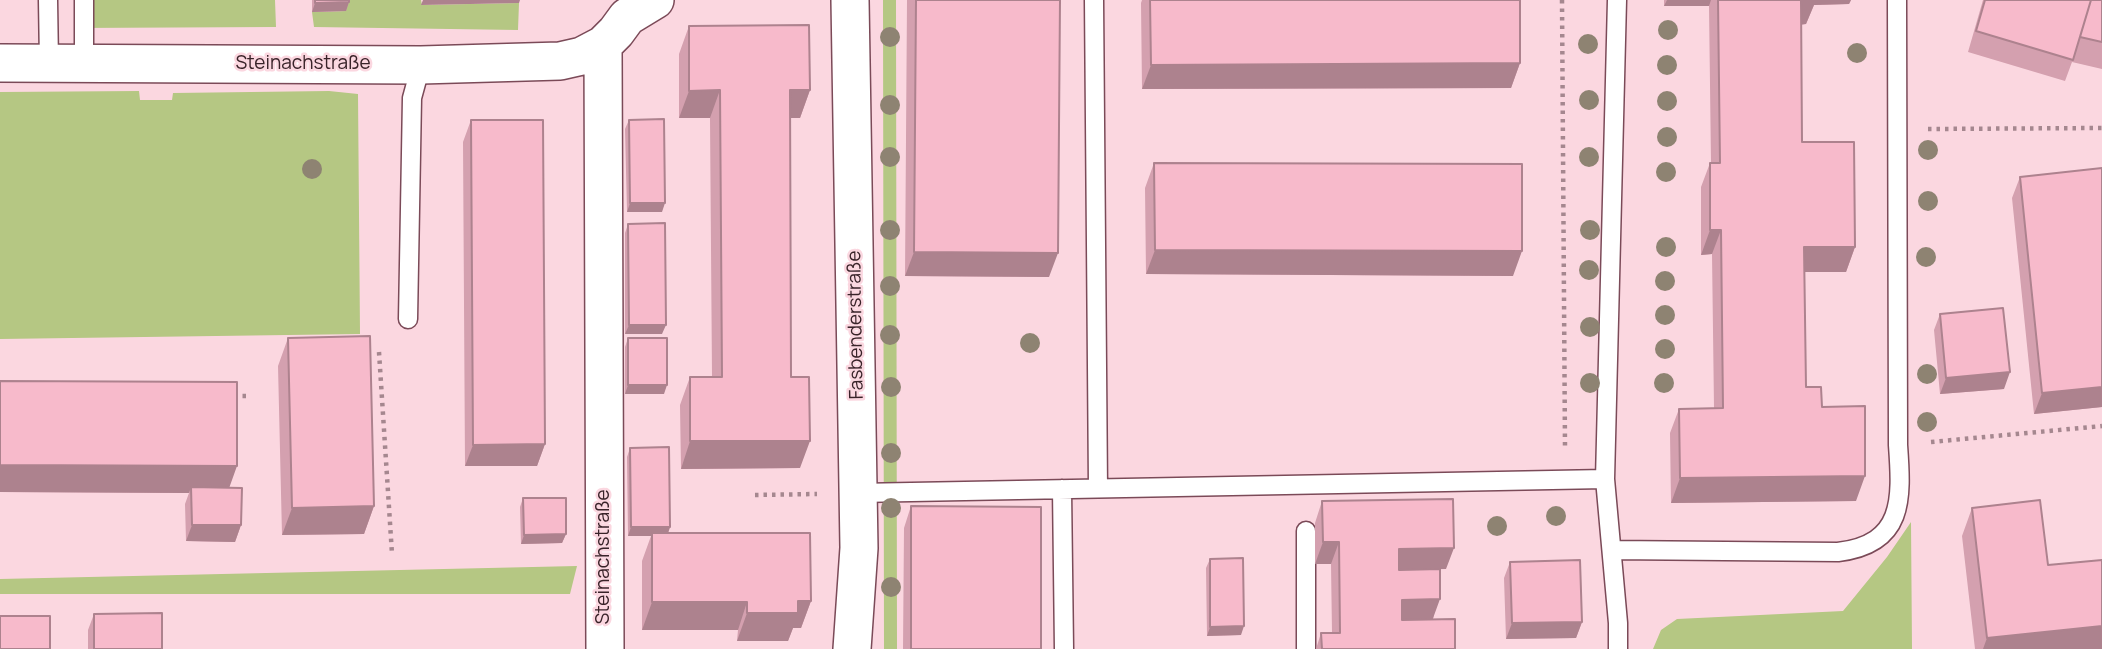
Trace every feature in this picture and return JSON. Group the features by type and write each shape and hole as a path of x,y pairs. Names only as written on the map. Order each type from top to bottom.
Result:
{"street":[{"name":"Steinachstraße","path":"0,63 421,65 560,61 582,56 603,45 617,32 626,17 655,0"},
{"name":"Fasbenderstraße","path":"850,0 859,548 852,649"},
{"name":"Steinachstraße","path":"603,45 605,649"}],"lane":[{"path":"48,0 67,63"},
{"path":"67,63 85,0"},
{"path":"1094,0 1097,488"},
{"path":"1617,0 1605,479 1618,649"},
{"path":"1612,550 1839,552 1858,550 1877,540 1892,524 1899,501 1897,0"},
{"path":"408,319 412,98 421,65"},
{"path":"858,493 1605,479"},
{"path":"1062,489 1064,649"},
{"path":"1306,531 1307,649"}],"path":[{"path":"1562,0 1565,480"},
{"path":"1898,129 2102,128"},
{"path":"379,352 392,554"},
{"path":"222,396 250,396"},
{"path":"1898,445 2102,426"},
{"path":"755,495 858,493"}],"green space":[{"path":"74,0 275,0 276,27 74,28"},
{"path":"345,0 421,0 422,5 519,3 518,30 314,27 312,12 346,11"},
{"path":"883,0 896,0 897,649 884,649"},
{"path":"139,91 140,100 172,100 173,93 329,91 358,94 360,334 0,339 0,92"},
{"path":"1911,522 1912,649 1653,649 1661,630 1677,619 1843,611 1887,557"},
{"path":"577,566 570,594 0,594 0,579"}],"building":[{"path":"315,0 349,0 349,2 315,3"},
{"path":"916,0 1060,0 1058,253 914,252"},
{"path":"1150,0 1520,0 1520,63 1151,65"},
{"path":"1718,0 1801,0 1802,142 1854,142 1855,247 1804,247 1806,387 1821,387 1822,407 1865,406 1865,476 1680,478 1679,409 1723,408 1721,230 1710,230 1710,163 1720,163"},
{"path":"1985,0 2091,0 2073,60 1976,31"},
{"path":"2091,0 2102,0 2102,42 2080,37"},
{"path":"809,25 810,90 790,90 791,377 809,377 810,441 690,441 690,377 722,377 720,90 689,91 689,26"},
{"path":"664,119 665,203 630,203 629,120"},
{"path":"471,120 543,120 545,444 473,445"},
{"path":"1154,163 1522,164 1522,251 1155,250"},
{"path":"2102,168 2102,387 2042,393 2020,177"},
{"path":"665,223 666,325 629,325 628,224"},
{"path":"2003,308 2010,372 1946,378 1940,314"},
{"path":"370,336 374,506 292,508 288,338"},
{"path":"628,338 667,338 667,385 628,385"},
{"path":"0,381 237,382 237,466 0,465"},
{"path":"669,447 670,527 631,527 630,448"},
{"path":"191,487 242,488 241,525 192,525"},
{"path":"523,498 566,498 566,534 524,535"},
{"path":"1453,499 1454,548 1399,549 1399,570 1440,569 1440,599 1402,600 1402,620 1455,619 1455,649 1322,649 1321,633 1340,633 1339,542 1323,542 1322,501"},
{"path":"2040,500 2048,565 2102,560 2102,626 1987,638 1972,508"},
{"path":"911,506 1041,507 1041,649 911,649"},
{"path":"652,533 810,533 811,601 798,601 798,613 747,613 747,602 652,602"},
{"path":"1243,558 1244,626 1210,627 1210,559"},
{"path":"1580,560 1582,622 1512,623 1510,562"},
{"path":"162,613 162,649 94,649 94,614"},
{"path":"0,616 50,616 50,649 0,649"}]}
